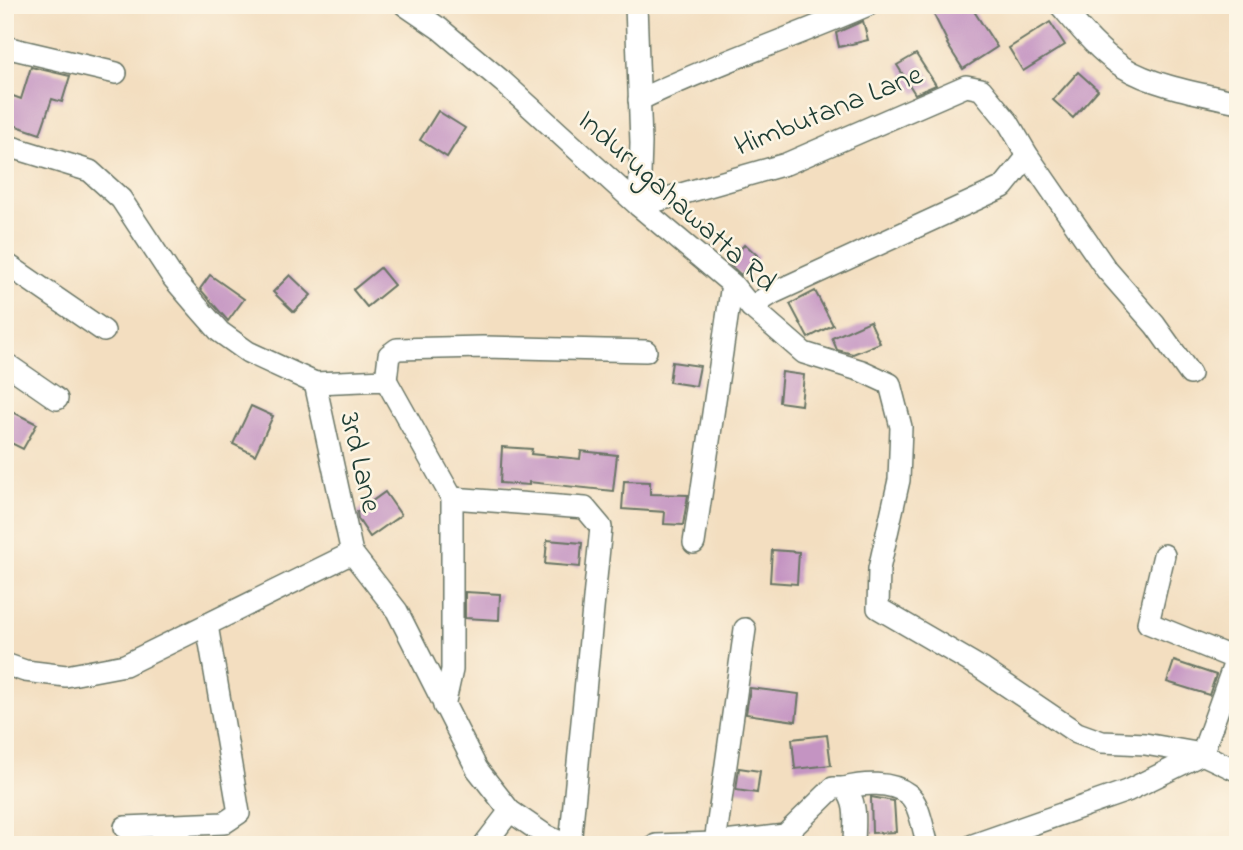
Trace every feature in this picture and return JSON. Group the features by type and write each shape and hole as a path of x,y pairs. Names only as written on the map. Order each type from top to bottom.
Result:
{"street":[{"name":"Indurugahawatta Rd","path":"405,5 440,29 503,82 639,206 732,284 751,307 804,353 862,371 890,384 901,427 899,480 879,569 878,608 981,668 1077,733 1102,742 1145,744 1202,754"},
{"path":"636,5 639,206"},
{"path":"639,100 690,75 868,5"},
{"path":"1060,5 1094,43 1124,68 1171,87 1238,102"},
{"path":"5,47 116,73"},
{"name":"Himbutana Lane","path":"639,206 786,164 966,86 981,89 1008,121 1028,156 1106,269 1154,325 1190,374"},
{"path":"5,145 90,170 121,199 173,278 220,332 248,352 315,383 386,380"},
{"path":"751,307 773,293 1003,187 1028,156"},
{"path":"5,263 104,331"},
{"path":"694,543 732,284"},
{"path":"444,706 452,670 452,498 386,380 389,355 397,349 482,347 646,351"},
{"path":"5,363 57,399"},
{"name":"3rd Lane","path":"315,383 352,553"},
{"path":"5,664 25,671 66,676 125,665 352,553 397,611 477,769 510,811 545,835 568,845 601,527 585,509 452,498"},
{"path":"973,845 1127,791 1202,754 1237,652 1147,623 1164,555"},
{"path":"125,827 224,823 239,813 207,625"},
{"path":"715,844 745,629"},
{"path":"1202,754 1238,771"},
{"path":"656,845 715,844 785,835 833,788 864,783 909,794 916,806 928,845"},
{"path":"844,788 852,796 854,806 854,845"},
{"path":"484,845 510,811"}],"building":[{"path":"929,5 970,5 997,47 963,69 947,44"},
{"path":"863,21 868,40 839,47 836,33"},
{"path":"1050,22 1065,45 1023,71 1009,48"},
{"path":"916,54 936,85 915,94 897,65"},
{"path":"31,67 70,76 62,102 52,99 40,134 5,122 5,93 21,99"},
{"path":"1078,72 1098,90 1073,118 1053,100"},
{"path":"438,111 465,128 447,157 420,140"},
{"path":"745,244 759,257 741,275 728,263"},
{"path":"380,268 394,285 367,307 353,290"},
{"path":"210,275 244,299 228,321 200,289"},
{"path":"290,275 311,295 294,312 273,292"},
{"path":"815,291 833,325 808,338 790,304"},
{"path":"870,321 880,343 853,354 837,350 832,338"},
{"path":"672,362 700,366 696,386 669,382"},
{"path":"782,372 804,375 801,405 779,402"},
{"path":"251,406 273,416 255,455 233,444"},
{"path":"5,408 37,424 23,449 5,440"},
{"path":"502,447 532,449 531,454 580,459 581,451 617,455 613,491 529,482 529,485 500,483"},
{"path":"624,481 650,482 650,494 688,495 683,525 664,524 665,512 622,509"},
{"path":"385,492 401,515 370,537 358,519 357,512"},
{"path":"547,540 582,543 580,567 545,564"},
{"path":"772,550 799,552 797,584 770,582"},
{"path":"465,592 500,594 499,620 465,618"},
{"path":"1174,661 1216,675 1209,695 1167,682"},
{"path":"750,688 799,694 796,721 746,714"},
{"path":"827,735 831,765 795,769 792,739"},
{"path":"739,768 760,771 757,793 736,790"},
{"path":"871,797 894,801 896,832 872,833"}]}
